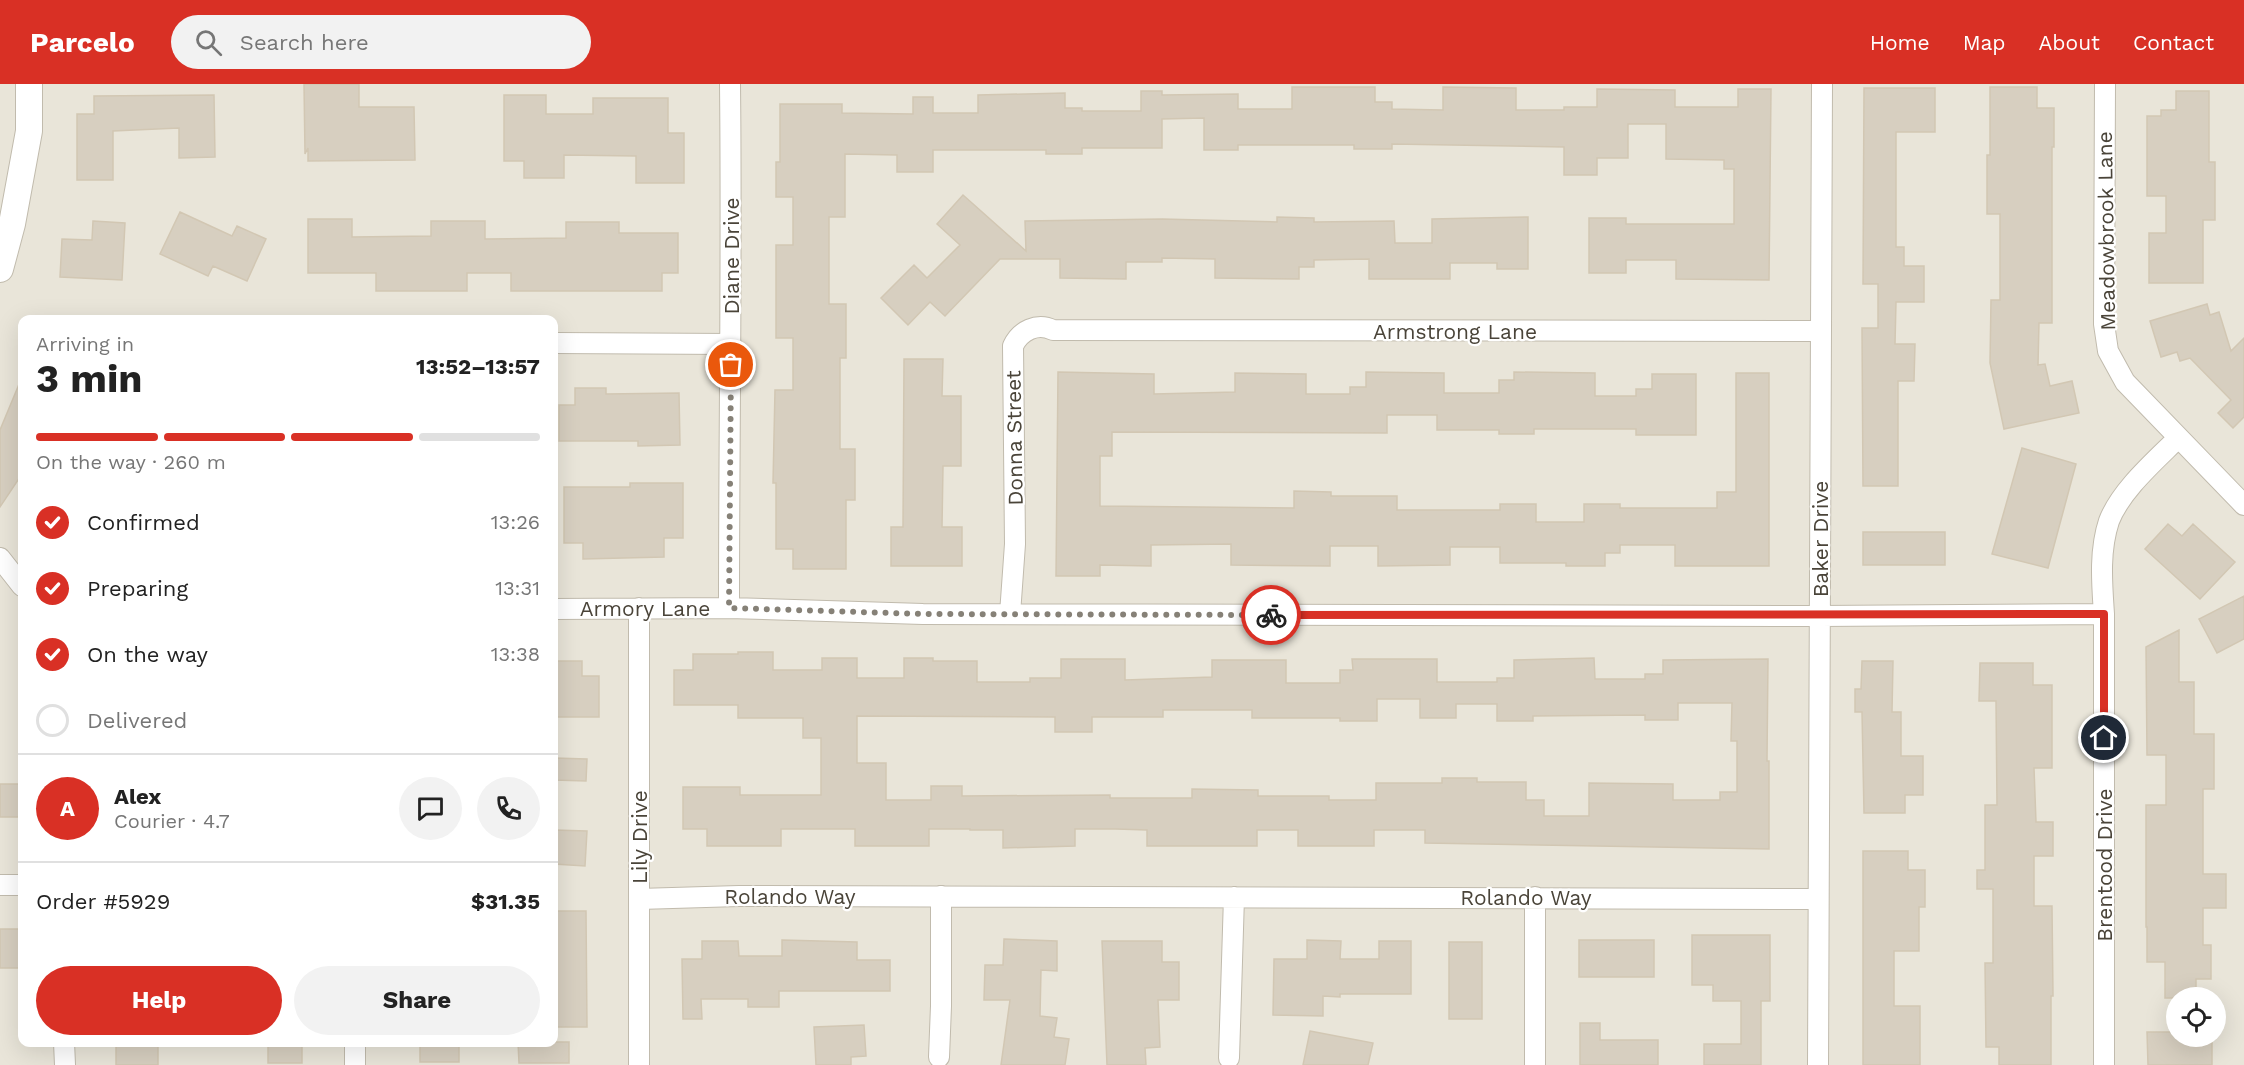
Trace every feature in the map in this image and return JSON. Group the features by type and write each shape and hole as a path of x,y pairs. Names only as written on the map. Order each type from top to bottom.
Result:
{"street":[{"path":"0,269 12,224 29,131 29,84"},
{"name":"Diane Drive","path":"729,608 732,344 729,267 732,238 730,84"},
{"name":"Baker Drive","path":"1818,1065 1822,84"},
{"name":"Meadowbrook Lane","path":"2105,84 2104,324 2108,351 2125,382 2244,505"},
{"name":"Donna Street","path":"1010,614 1015,544 1013,346 1017,336 1032,328 1089,330"},
{"name":"Armstrong Lane","path":"1089,330 1820,331"},
{"path":"558,343 732,344"},
{"name":"Brentood Drive","path":"2104,1065 2102,558 2110,520 2118,504 2146,469 2178,438"},
{"path":"0,558 18,581"},
{"name":"Lily Drive","path":"639,608 639,1065"},
{"name":"Armory Lane","path":"558,609 729,608 923,614 1820,616 2104,614"},
{"path":"0,885 18,885"},
{"name":"Rolando Way","path":"639,899 739,896 1818,899"},
{"path":"939,1056 941,896"},
{"path":"1230,1058 1234,897"},
{"path":"1534,897 1534,1065"},
{"path":"64,1047 65,1065"},
{"path":"355,1047 355,1065"}],"shaded area":[{"path":"0,84 2244,84 2244,1065 0,1065"}],"building":[{"path":"304,84 359,84 359,107 414,107 415,160 308,161 308,148 305,154"},
{"path":"1292,87 1375,87 1375,102 1392,102 1392,109 1443,110 1443,87 1516,88 1516,110 1597,107 1597,89 1675,90 1675,107 1738,107 1738,89 1771,89 1769,280 1676,279 1676,260 1626,260 1626,273 1589,273 1589,218 1626,218 1626,224 1734,224 1734,169 1724,169 1724,160 1666,159 1666,124 1628,124 1628,158 1597,158 1597,175 1564,175 1564,147 1392,144 1392,149 1354,149 1354,145 1238,145 1238,150 1204,150 1204,118 1162,119 1162,148 1082,148 1082,154 1046,154 1046,150 933,150 933,172 897,172 897,155 845,154 845,217 829,217 829,304 846,304 846,358 840,358 840,449 855,449 855,500 846,500 846,569 793,569 793,549 776,549 776,483 773,483 775,390 793,390 793,338 776,338 776,245 793,245 793,197 776,197 776,162 780,162 780,104 842,104 842,113 913,114 913,97 933,97 933,113 978,113 978,95 1065,93 1065,108 1082,108 1082,111 1141,111 1141,91 1162,91 1162,95 1238,94 1238,109 1292,109"},
{"path":"1990,87 2037,87 2037,108 2054,108 2052,323 2039,323 2038,365 2045,364 2050,386 2072,381 2079,413 2004,429 1990,363 1991,300 2000,300 2000,214 1987,214"},
{"path":"1864,88 1935,88 1935,132 1896,132 1896,247 1904,247 1904,266 1924,266 1924,302 1896,302 1895,344 1915,344 1914,381 1898,381 1898,486 1863,486 1862,328 1878,328 1878,284 1863,284"},
{"path":"2176,91 2209,91 2209,162 2215,162 2215,220 2203,220 2203,283 2149,283 2149,233 2166,233 2166,196 2147,196 2147,116 2161,116 2161,110 2176,110"},
{"path":"214,95 215,157 179,158 179,128 113,131 113,180 77,180 77,114 94,114 94,96"},
{"path":"504,95 546,95 546,114 593,114 593,98 668,98 668,133 684,133 684,183 636,183 636,156 564,155 564,178 524,178 524,161 504,161"},
{"path":"963,195 1026,251 1025,221 1162,219 1277,222 1277,217 1314,218 1314,222 1394,221 1395,243 1432,243 1432,219 1528,217 1528,269 1497,269 1497,263 1450,263 1450,279 1369,279 1369,259 1314,260 1314,267 1299,267 1299,279 1215,278 1215,259 1162,258 1162,262 1126,262 1126,279 1060,278 1060,259 1000,259 945,316 930,302 908,325 881,298 914,265 927,278 960,245 937,224"},
{"path":"180,212 232,236 237,226 266,239 247,281 213,266 208,276 160,254"},
{"path":"308,219 352,219 352,237 431,236 431,221 485,221 485,239 566,238 566,222 619,222 619,233 678,233 678,273 662,273 662,291 511,291 511,273 467,273 467,291 376,291 376,273 308,273"},
{"path":"93,221 125,223 122,280 60,277 62,239 92,240"},
{"path":"2207,304 2210,315 2219,312 2231,351 2244,338 2244,417 2233,428 2218,413 2231,400 2190,358 2180,361 2177,352 2161,357 2150,321"},
{"path":"904,359 943,359 942,396 961,396 961,466 943,466 942,527 962,527 962,566 891,566 891,527 903,527"},
{"path":"1058,372 1154,374 1154,394 1235,392 1235,373 1306,374 1306,394 1350,394 1350,387 1366,387 1366,372 1444,373 1444,393 1499,393 1499,380 1514,380 1514,372 1595,373 1595,396 1636,396 1636,389 1652,389 1652,374 1696,374 1696,435 1636,435 1636,429 1534,429 1534,434 1499,434 1499,430 1437,430 1437,415 1387,415 1387,433 1112,432 1112,456 1100,456 1100,506 1294,508 1294,491 1331,492 1331,496 1397,496 1397,510 1500,510 1500,504 1536,504 1536,522 1584,522 1584,504 1620,504 1620,508 1717,508 1717,492 1736,492 1736,373 1769,373 1769,566 1675,566 1675,545 1620,545 1620,553 1605,553 1605,566 1566,566 1566,563 1500,563 1500,547 1450,547 1450,565 1378,566 1378,546 1330,546 1330,566 1231,565 1231,544 1151,545 1151,566 1100,565 1100,576 1056,576"},
{"path":"18,387 18,480 0,507 0,430"},
{"path":"575,388 606,388 606,394 679,393 680,445 638,446 638,441 559,441 559,405 575,405"},
{"path":"2022,448 2076,464 2048,568 1992,554"},
{"path":"630,483 683,483 683,538 664,538 664,557 583,559 583,543 564,543 564,487 630,487"},
{"path":"2168,524 2182,536 2193,524 2235,562 2200,599 2145,549"},
{"path":"1863,532 1945,532 1945,565 1863,565"},
{"path":"2244,596 2244,639 2217,653 2199,619"},
{"path":"2179,630 2179,682 2194,682 2194,734 2214,734 2214,789 2203,789 2203,874 2226,874 2226,908 2203,908 2203,945 2211,945 2211,979 2196,979 2196,987 2166,987 2166,998 2165,962 2147,962 2146,805 2166,805 2166,755 2147,755 2146,647"},
{"path":"738,652 773,652 773,670 822,670 822,658 857,658 857,678 904,678 904,658 933,658 933,661 977,661 977,682 1030,682 1030,678 1061,678 1061,659 1125,659 1125,680 1212,677 1212,660 1286,660 1286,683 1340,683 1340,670 1353,670 1352,659 1437,659 1437,682 1497,682 1497,678 1514,678 1514,660 1594,658 1595,679 1645,679 1645,674 1663,674 1663,660 1768,659 1769,849 1425,843 1425,830 1374,830 1374,846 1298,846 1298,830 1257,830 1257,846 1147,846 1147,830 1116,829 1075,829 1075,846 1003,848 1003,830 929,829 929,846 855,846 855,829 781,829 781,846 707,846 707,829 683,829 683,787 740,787 740,795 821,795 821,738 803,738 803,718 738,718 738,705 674,705 674,670 693,670 693,654 738,654","holes":["1377,699 1420,699 1420,718 1456,718 1456,704 1497,704 1497,721 1533,721 1533,716 1645,715 1645,720 1678,720 1678,703 1732,703 1731,741 1737,741 1737,792 1720,792 1720,800 1673,800 1673,784 1589,783 1589,816 1544,816 1544,800 1526,800 1526,782 1477,782 1477,778 1442,778 1442,783 1376,783 1376,800 1329,800 1329,796 1258,796 1258,790 1192,789 1192,798 1110,798 1110,795 962,796 962,786 931,786 931,800 886,800 886,763 857,763 857,716 1055,717 1055,732 1092,732 1092,717 1163,717 1163,710 1252,710 1252,718 1340,718 1340,721 1377,721"]},
{"path":"558,661 582,661 582,676 599,676 599,717 558,717"},
{"path":"1862,661 1893,661 1892,712 1901,712 1901,756 1923,756 1923,795 1905,795 1905,813 1864,813 1862,712 1855,712 1855,689 1861,689"},
{"path":"1980,663 2033,663 2033,685 2052,685 2052,768 2034,768 2036,822 2053,822 2053,856 2034,856 2034,906 2052,906 2051,1065 1999,1065 1999,1047 1986,1047 1985,963 1993,963 1993,889 1977,889 1977,870 1985,870 1985,805 1997,805 1996,701 1979,701"},
{"path":"558,758 587,759 586,781 558,780"},
{"path":"0,784 18,784 18,817 0,817"},
{"path":"558,830 587,831 585,866 558,864"},
{"path":"1863,851 1908,851 1908,870 1925,870 1925,907 1919,907 1919,951 1894,951 1894,1006 1920,1006 1920,1065 1863,1065"},
{"path":"558,911 586,911 587,1027 558,1027"},
{"path":"0,929 18,929 18,968 0,968"},
{"path":"1692,935 1770,935 1770,1001 1761,1001 1761,1065 1704,1065 1704,1044 1741,1044 1741,1001 1713,1001 1713,985 1692,985"},
{"path":"1004,939 1057,941 1057,971 1041,970 1040,1016 1057,1018 1054,1037 1069,1039 1065,1065 1001,1065 1010,1000 984,1000 985,965 1003,965"},
{"path":"782,940 857,942 857,960 890,960 890,991 779,991 779,1007 748,1007 748,999 701,999 702,1019 683,1019 682,959 702,959 702,941 738,941 739,956 782,956"},
{"path":"1307,940 1341,941 1340,959 1379,959 1379,941 1411,941 1411,994 1323,996 1323,1016 1273,1015 1274,959 1307,959"},
{"path":"1579,940 1654,940 1654,977 1579,977"},
{"path":"1102,941 1162,941 1162,962 1179,962 1179,1000 1158,1000 1160,1047 1145,1048 1146,1065 1107,1065"},
{"path":"1449,942 1482,942 1482,1019 1449,1019"},
{"path":"1580,1023 1600,1023 1600,1040 1658,1040 1658,1065 1580,1065"},
{"path":"864,1025 866,1056 851,1057 851,1065 816,1065 814,1027"},
{"path":"1310,1031 1373,1043 1368,1065 1303,1065"},
{"path":"2147,1032 2166,1032 2166,1047 2212,1047 2212,1065 2148,1065"},
{"path":"558,1042 569,1042 569,1063 519,1063 518,1047 558,1047"},
{"path":"116,1047 158,1047 158,1065 116,1065"},
{"path":"268,1047 302,1047 302,1063 268,1063"},
{"path":"420,1047 459,1047 459,1062 420,1062"}],"way so far":[{"path":"731,365 729,608 923,614 1271,615"}],"route":[{"path":"1271,615 2104,614 2104,738"}]}
